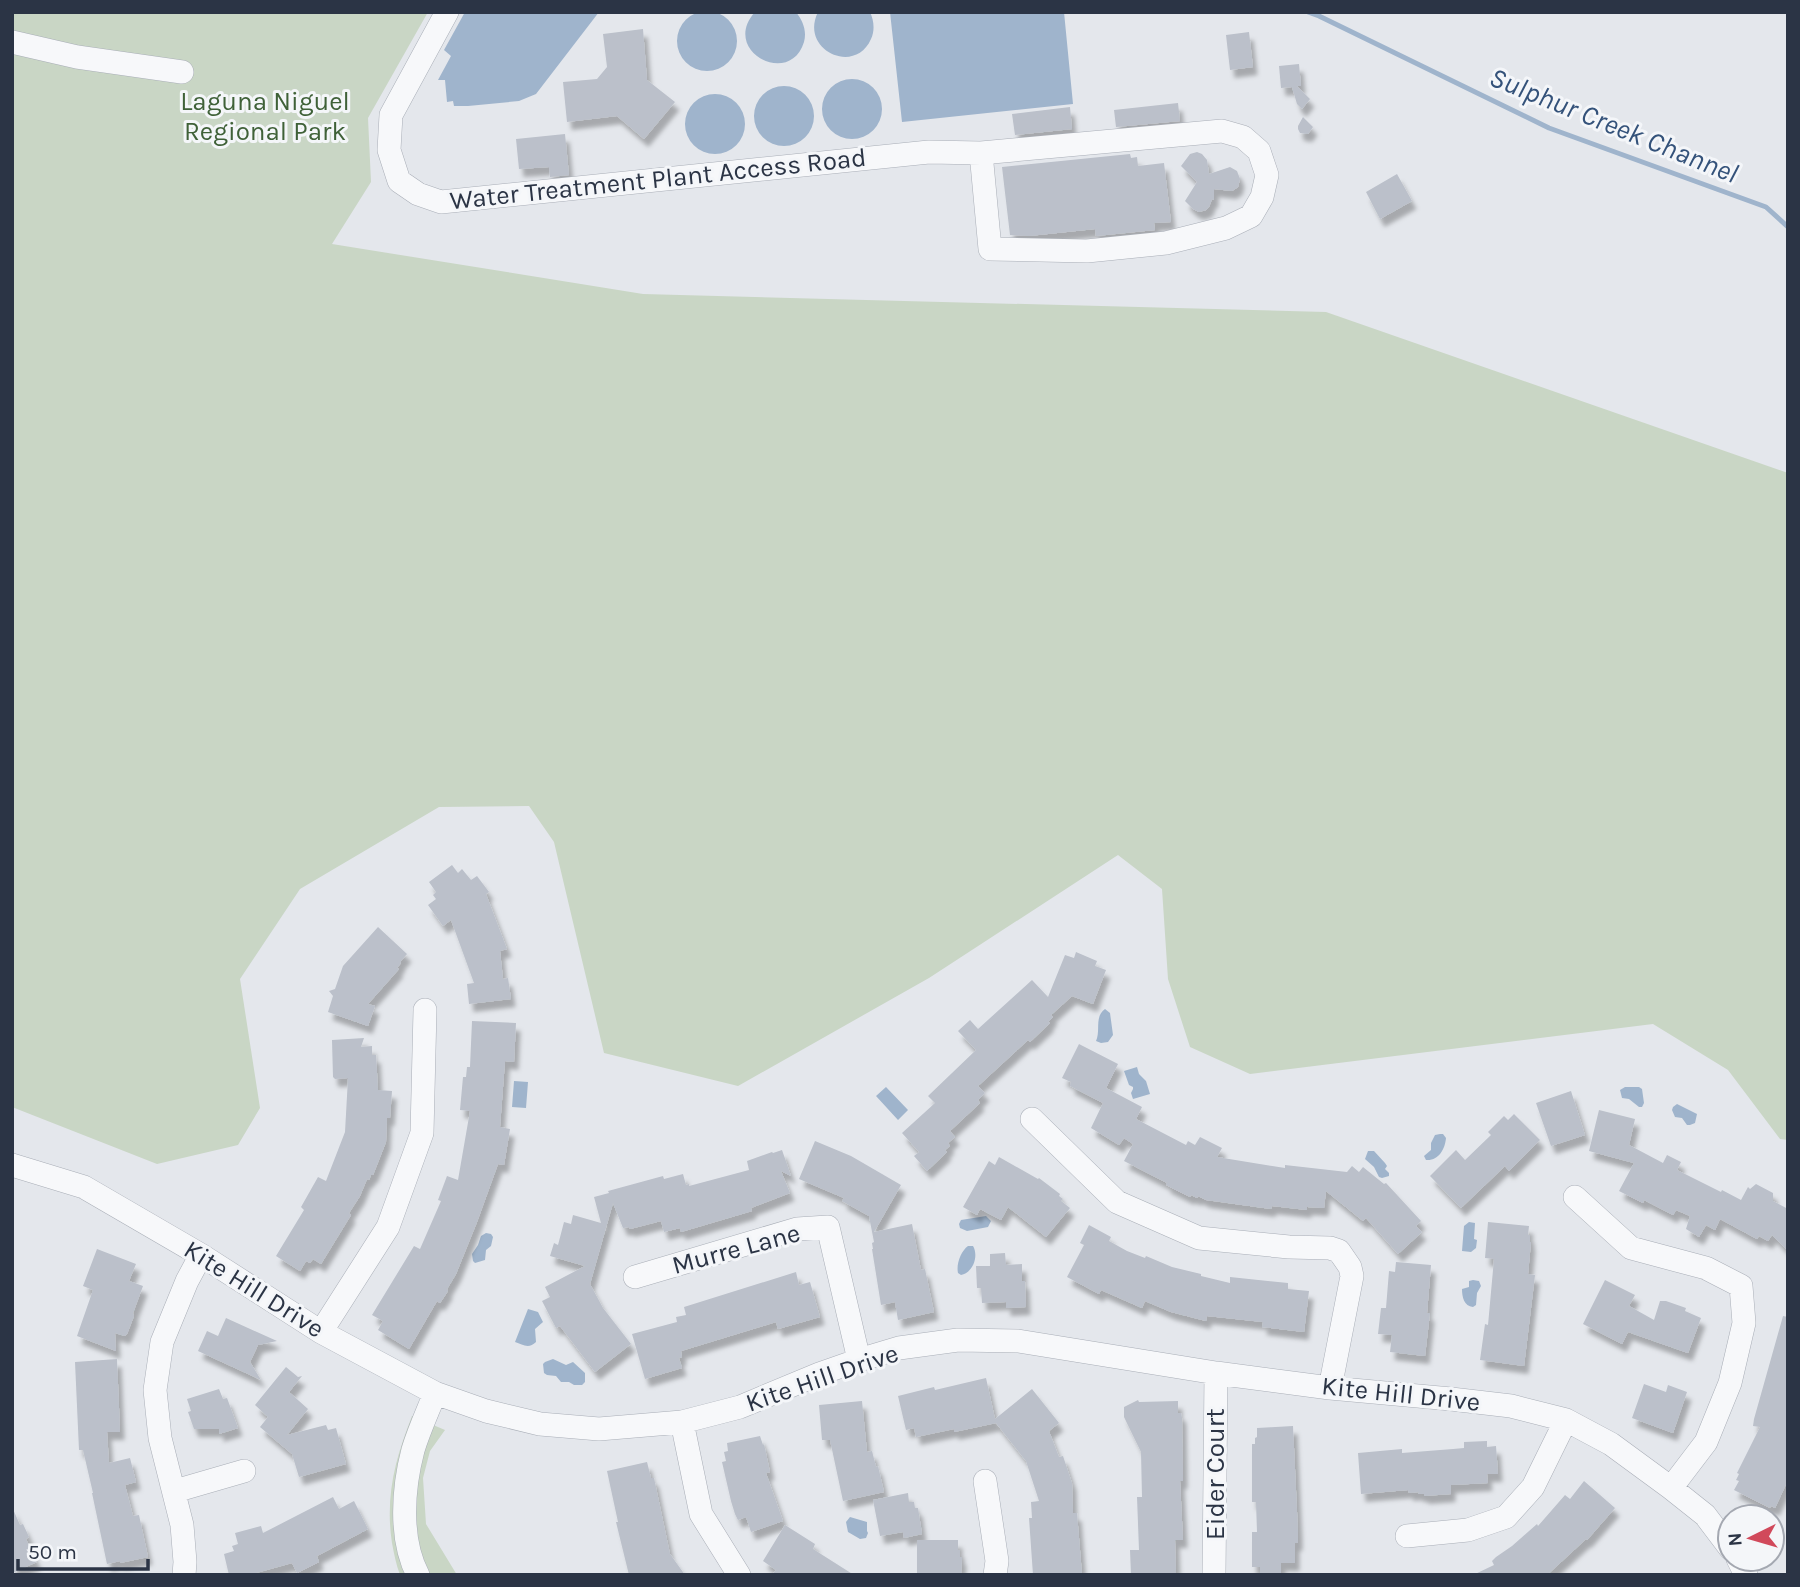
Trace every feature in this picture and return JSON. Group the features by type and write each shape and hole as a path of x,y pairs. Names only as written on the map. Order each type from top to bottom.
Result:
{"street":[{"name":"Water Treatment Plant Access Road","path":"447,12 391,115 389,150 399,181 418,194 441,202 929,152 981,153 1222,131 1243,137 1259,151 1266,174 1262,197 1251,216 1226,229 1166,243 1087,251 990,249 981,153"},
{"path":"12,42 76,57 182,72"},
{"path":"321,1332 388,1227 422,1133 425,1010"},
{"path":"1032,1119 1117,1202 1199,1238 1289,1247 1330,1248 1339,1251 1350,1267 1352,1276 1330,1388"},
{"name":"Kite Hill Drive","path":"12,1166 84,1186 201,1255 321,1332 435,1393 486,1411 540,1424 599,1429 682,1422 740,1407 859,1360 899,1348 958,1340 1018,1341 1216,1373 1330,1388 1511,1406 1566,1420 1611,1444 1671,1488 1705,1516 1716,1530"},
{"path":"1575,1197 1631,1248 1706,1269 1741,1286 1744,1323 1730,1383 1706,1443 1671,1488"},
{"name":"Murre Lane","path":"635,1277 797,1229 828,1227 859,1360"},
{"path":"184,1575 182,1525 160,1438 155,1390 162,1342 201,1255"},
{"name":"Eider Court","path":"1214,1575 1216,1373"},
{"path":"418,1575 405,1533 405,1498 414,1449 435,1393"},
{"path":"1407,1535 1468,1530 1506,1517 1533,1487 1566,1420"},
{"path":"682,1422 701,1514 739,1575"},
{"path":"175,1491 244,1471"},
{"path":"985,1481 997,1561 995,1575"}],"green space":[{"name":"Laguna Niguel Regional Park","path":"12,12 428,12 368,118 371,182 332,244 643,294 1326,312 1788,473 1788,1140 1780,1139 1728,1070 1653,1024 1250,1074 1190,1047 1168,979 1162,889 1118,855 929,978 738,1086 604,1053 554,842 529,806 439,807 300,889 240,979 260,1108 238,1145 157,1164 12,1107"},
{"path":"412,1416 445,1430 430,1451 423,1478 426,1524 457,1575 400,1575 397,1567 390,1526 391,1494 396,1463"}],"water":[{"path":"707,11 724,16 732,24 737,41 732,58 724,66 707,71 690,66 682,58 677,41 682,24 690,16"},
{"path":"465,12 599,12 536,94 519,101 454,106 453,101 447,102 445,80 438,80 451,56 444,50"},
{"path":"755,12 796,12 805,34 804,42 796,56 786,62 773,63 761,59 751,51 746,40 746,26"},
{"path":"818,12 870,12 874,25 871,39 863,50 853,56 831,54 822,47 816,37 814,26"},
{"path":"890,12 1064,12 1073,104 902,122"},
{"path":"852,79 869,84 877,92 882,109 877,126 869,134 852,139 835,134 827,126 822,109 827,92 835,84"},
{"path":"784,86 801,91 809,99 814,116 809,133 801,141 784,146 767,141 759,133 754,116 759,99 767,91"},
{"path":"715,94 732,99 740,107 745,124 740,141 732,149 715,154 698,149 690,141 685,124 690,107 698,99"},
{"path":"1105,1009 1110,1013 1113,1035 1108,1042 1101,1043 1096,1041 1100,1016"},
{"path":"1137,1067 1150,1094 1133,1099 1133,1087 1129,1085 1124,1071"},
{"path":"514,1081 528,1082 526,1108 512,1107"},
{"path":"886,1087 908,1110 898,1120 876,1096"},
{"path":"1625,1087 1642,1089 1642,1107 1622,1098 1620,1090"},
{"path":"1677,1104 1697,1114 1695,1123 1687,1125 1682,1118 1675,1117 1672,1110"},
{"path":"1443,1134 1446,1138 1443,1150 1434,1159 1426,1160 1424,1156 1431,1150 1435,1135"},
{"path":"1368,1151 1374,1151 1385,1163 1389,1176 1379,1177 1374,1167 1365,1159"},
{"path":"986,1216 991,1221 988,1227 967,1231 960,1228 961,1220"},
{"path":"1469,1222 1475,1223 1474,1239 1477,1240 1476,1248 1471,1252 1462,1251 1464,1226"},
{"path":"486,1233 493,1237 491,1246 486,1250 485,1260 475,1263 472,1254 481,1236"},
{"path":"968,1246 973,1246 975,1259 972,1268 961,1275 958,1273 958,1262"},
{"path":"1469,1281 1479,1281 1481,1286 1473,1307 1464,1301 1462,1289 1469,1287"},
{"path":"528,1309 538,1312 543,1322 535,1329 536,1342 528,1346 515,1342"},
{"path":"553,1359 566,1365 573,1362 585,1373 585,1382 582,1385 574,1385 544,1373 543,1364"},
{"path":"850,1517 867,1522 866,1538 860,1539 848,1532 846,1522"}],"building":[{"path":"643,29 647,80 675,102 644,139 617,116 567,122 563,82 597,79 607,67 603,34"},
{"path":"1249,32 1253,67 1230,70 1226,35"},
{"path":"1299,64 1301,86 1297,86 1310,99 1302,109 1297,104 1292,87 1281,88 1279,66"},
{"path":"1178,103 1180,121 1116,127 1114,110"},
{"path":"1070,107 1072,129 1015,135 1012,114"},
{"path":"1303,117 1313,127 1308,134 1300,133 1298,129"},
{"path":"565,134 569,175 550,177 549,167 519,169 516,139"},
{"path":"1197,152 1207,160 1209,174 1230,167 1237,171 1240,179 1238,187 1232,191 1214,189 1214,200 1212,199 1206,210 1199,212 1185,201 1197,182 1181,166 1190,154"},
{"path":"1130,154 1131,158 1137,157 1138,166 1164,163 1171,222 1154,223 1155,230 1096,236 1095,229 1029,236 1010,235 1002,167"},
{"path":"1397,174 1412,201 1380,219 1366,192"},
{"path":"452,865 458,873 462,869 471,880 477,876 489,892 486,894 507,949 500,951 503,979 508,978 511,999 469,1004 467,984 474,983 451,920 443,926 428,905 436,899 433,895 436,892 429,882"},
{"path":"378,927 407,954 400,962 397,968 399,969 368,1004 375,1006 368,1026 328,1012 333,996 329,991 335,989 343,966"},
{"path":"1076,952 1097,961 1095,966 1106,970 1093,1004 1072,996 1051,1015 1053,1017 1048,1022 1050,1023 978,1086 985,1093 978,1100 980,1103 950,1131 955,1137 948,1143 950,1146 945,1150 947,1152 927,1171 914,1156 919,1152 902,1133 935,1103 928,1096 976,1050 958,1031 970,1020 978,1029 1032,980 1048,997 1065,955 1074,958"},
{"path":"472,1021 516,1023 514,1062 505,1061 500,1127 510,1129 504,1165 498,1164 448,1291 440,1303 437,1301 409,1349 378,1330 383,1321 372,1315 414,1246 420,1249 441,1201 438,1200 447,1176 458,1180 470,1111 460,1110 463,1077 466,1077 467,1067 470,1067"},
{"path":"364,1038 361,1047 372,1046 372,1055 376,1055 378,1090 392,1091 386,1142 373,1175 367,1179 349,1213 351,1215 321,1264 313,1259 310,1263 306,1261 300,1271 276,1256 304,1210 301,1207 318,1177 326,1181 345,1132 348,1078 333,1077 332,1040"},
{"path":"1079,1044 1118,1064 1106,1088 1142,1107 1136,1119 1186,1145 1188,1141 1195,1145 1200,1137 1222,1148 1217,1157 1285,1168 1285,1165 1347,1172 1352,1166 1359,1172 1363,1167 1386,1183 1421,1221 1416,1226 1422,1232 1398,1254 1366,1218 1363,1221 1326,1191 1324,1208 1307,1207 1307,1210 1272,1206 1271,1209 1206,1200 1198,1196 1190,1197 1166,1185 1167,1183 1124,1161 1133,1144 1124,1138 1119,1145 1091,1128 1103,1103 1070,1086 1071,1082 1062,1078"},
{"path":"1571,1091 1585,1135 1551,1146 1536,1103"},
{"path":"1599,1110 1635,1119 1629,1145 1663,1163 1667,1155 1681,1162 1677,1170 1721,1192 1722,1190 1741,1200 1748,1187 1750,1189 1756,1184 1773,1193 1773,1201 1788,1209 1788,1251 1772,1235 1768,1241 1759,1236 1757,1239 1720,1219 1715,1230 1706,1225 1699,1237 1686,1229 1690,1216 1676,1210 1673,1215 1619,1191 1634,1163 1589,1151"},
{"path":"1514,1114 1540,1140 1509,1171 1505,1166 1461,1208 1430,1176 1456,1150 1465,1160 1491,1135 1488,1132 1504,1116 1508,1120"},
{"path":"815,1141 851,1156 901,1185 874,1232 912,1224 921,1270 925,1269 934,1312 898,1320 895,1302 881,1305 869,1216 842,1201 844,1198 799,1179"},
{"path":"782,1150 791,1176 781,1171 790,1193 751,1208 752,1211 681,1232 680,1228 664,1232 661,1221 630,1229 623,1228 613,1203 590,1284 603,1308 631,1344 595,1372 560,1326 556,1328 542,1301 550,1297 545,1287 585,1266 550,1256 554,1243 558,1245 564,1222 571,1224 573,1215 601,1223 594,1197 609,1193 608,1191 663,1176 664,1179 683,1174 686,1185 689,1186 749,1170 747,1161"},
{"path":"999,1157 1039,1178 1060,1194 1063,1199 1061,1201 1070,1208 1046,1237 1008,1207 1001,1220 980,1209 977,1215 963,1207 989,1161 995,1165"},
{"path":"1488,1222 1529,1226 1528,1235 1531,1242 1528,1274 1535,1275 1524,1366 1480,1360 1485,1324 1488,1325 1494,1259 1485,1258"},
{"path":"1089,1225 1111,1237 1109,1241 1127,1251 1201,1276 1230,1283 1230,1277 1288,1283 1288,1289 1309,1291 1304,1332 1262,1327 1263,1322 1207,1316 1206,1321 1171,1312 1145,1301 1142,1308 1101,1290 1099,1294 1067,1277 1084,1245 1080,1243"},
{"path":"97,1249 136,1264 129,1281 143,1286 127,1334 125,1336 115,1333 116,1351 77,1336 93,1290 83,1286"},
{"path":"1005,1253 1006,1265 1022,1264 1026,1307 1006,1308 1006,1302 982,1303 981,1288 977,1288 976,1266 990,1266 990,1254"},
{"path":"1396,1262 1431,1265 1427,1313 1430,1313 1425,1356 1390,1352 1392,1335 1378,1334 1381,1308 1386,1308 1389,1271 1395,1272"},
{"path":"796,1272 799,1285 810,1282 820,1317 778,1329 776,1322 681,1351 682,1357 679,1358 682,1368 645,1379 632,1334 677,1322 676,1317 686,1315 684,1307"},
{"path":"1605,1280 1635,1295 1629,1306 1654,1320 1660,1301 1686,1308 1685,1311 1701,1318 1688,1353 1628,1332 1622,1344 1583,1324"},
{"path":"1783,1316 1788,1317 1788,1480 1777,1503 1760,1503 1734,1490 1739,1481 1736,1480 1739,1474 1737,1473 1760,1427 1753,1426"},
{"path":"226,1318 277,1341 258,1345 250,1362 261,1380 198,1351 207,1331 218,1336"},
{"path":"117,1359 120,1432 107,1432 109,1463 130,1458 136,1482 125,1485 133,1516 139,1515 148,1557 107,1564 83,1450 79,1450 75,1362"},
{"path":"286,1367 298,1377 302,1376 289,1392 308,1409 287,1435 326,1425 328,1430 336,1428 346,1464 299,1477 292,1454 260,1427 268,1417 255,1405"},
{"path":"986,1378 995,1419 1032,1389 1059,1423 1049,1431 1059,1457 1063,1456 1072,1483 1073,1513 1077,1513 1082,1575 1033,1575 1029,1518 1032,1518 1031,1502 1039,1501 1026,1461 996,1423 916,1437 914,1428 906,1430 898,1396"},
{"path":"1644,1384 1666,1392 1668,1385 1687,1392 1673,1433 1632,1418"},
{"path":"219,1389 223,1399 227,1398 238,1428 219,1434 219,1429 194,1429 187,1399"},
{"path":"1138,1400 1178,1401 1178,1413 1181,1413 1183,1540 1175,1540 1176,1575 1131,1575 1130,1550 1139,1550 1137,1497 1142,1497 1141,1452 1124,1417 1124,1407"},
{"path":"862,1401 867,1452 872,1451 884,1492 843,1501 830,1440 822,1440 819,1405"},
{"path":"1293,1426 1298,1533 1295,1563 1281,1563 1281,1575 1260,1575 1260,1567 1252,1567 1252,1532 1257,1532 1256,1502 1252,1502 1252,1444 1255,1444 1257,1428"},
{"path":"760,1436 770,1472 766,1473 783,1521 751,1532 746,1517 738,1520 735,1514 722,1462 726,1461 724,1452 728,1451 727,1443"},
{"path":"1487,1441 1487,1447 1496,1446 1498,1474 1487,1474 1488,1483 1451,1485 1451,1494 1424,1496 1418,1494 1419,1492 1409,1493 1408,1490 1361,1494 1358,1453 1464,1448 1464,1442"},
{"path":"647,1462 651,1478 654,1478 670,1554 685,1575 629,1575 607,1471"},
{"path":"1584,1481 1615,1508 1587,1540 1547,1575 1473,1575 1494,1565 1492,1561 1496,1557 1537,1524 1538,1526 1565,1495 1570,1499"},
{"path":"908,1493 909,1502 914,1502 915,1508 918,1508 922,1534 904,1538 903,1532 880,1536 873,1500"},
{"path":"333,1497 339,1509 354,1501 368,1529 317,1556 319,1562 297,1573 292,1563 255,1575 229,1575 224,1554 234,1551 232,1546 238,1544 235,1533 261,1526 263,1533"},
{"path":"12,1507 29,1537 26,1539 37,1562 12,1573"},
{"path":"785,1525 815,1544 813,1549 854,1575 772,1575 776,1570 763,1561"},
{"path":"917,1540 958,1540 958,1550 962,1557 961,1575 917,1575"}],"waterway":[{"name":"Sulphur Creek Channel","path":"1308,12 1549,128 1766,207 1788,227"}]}
